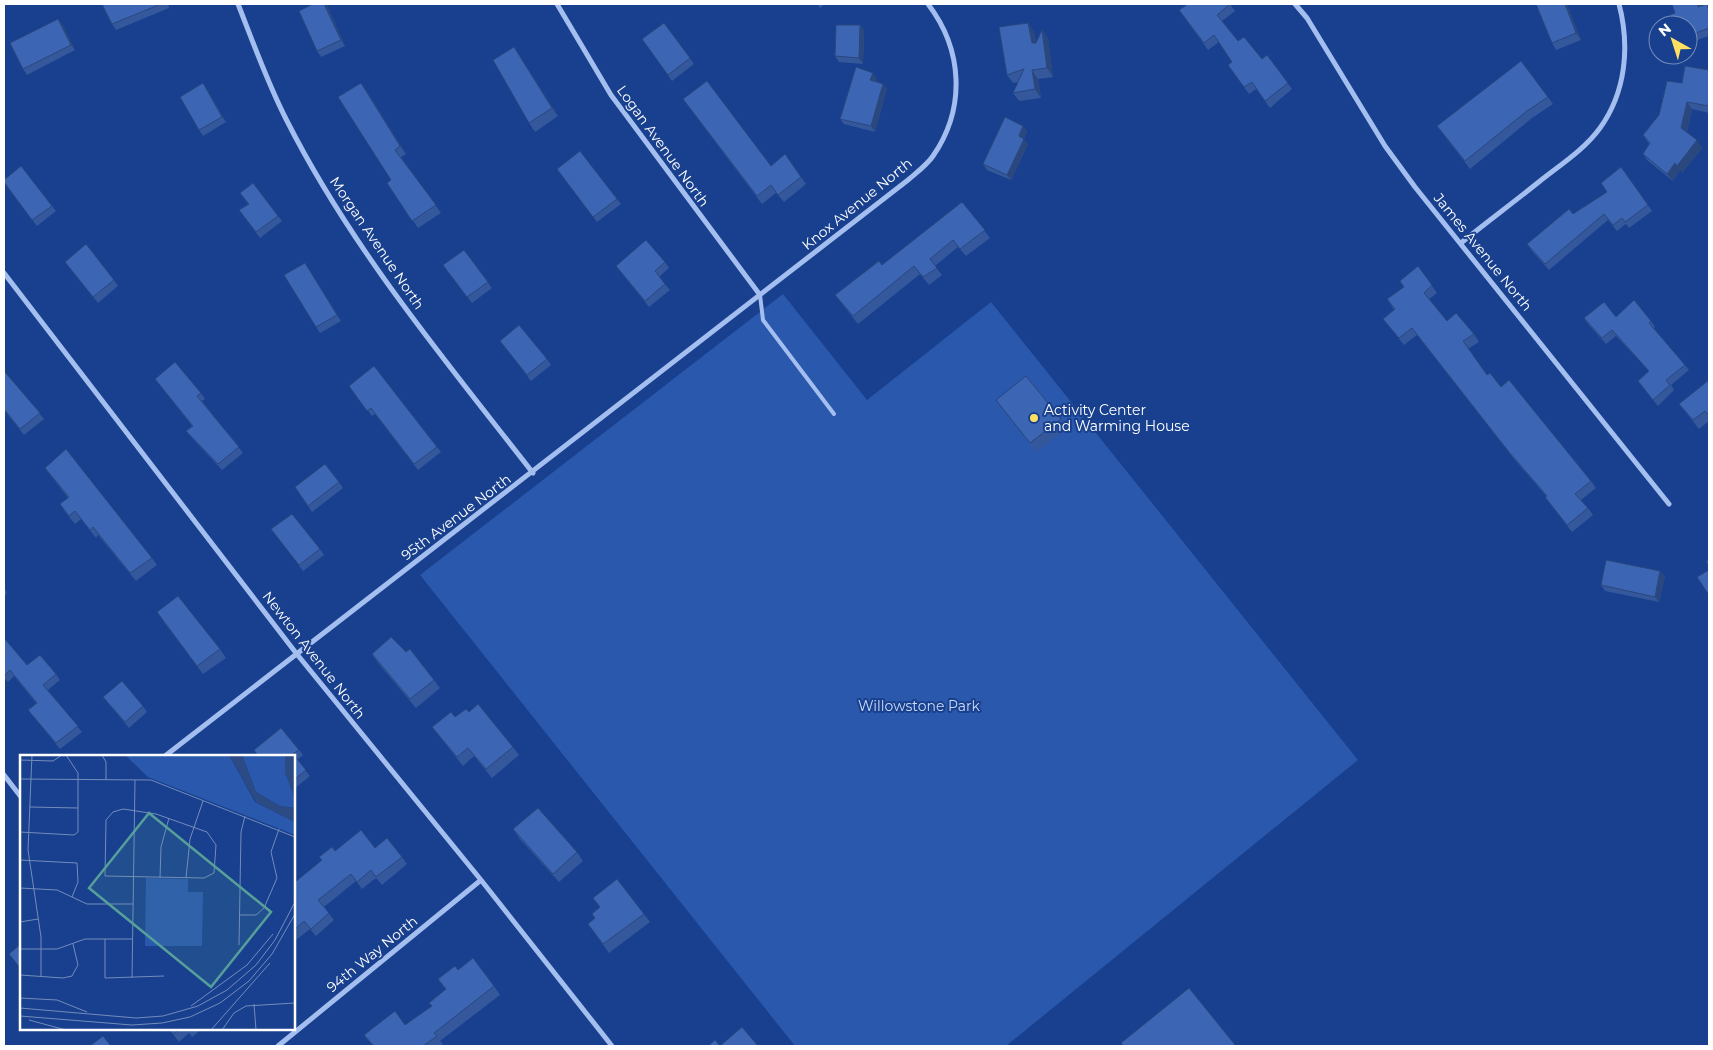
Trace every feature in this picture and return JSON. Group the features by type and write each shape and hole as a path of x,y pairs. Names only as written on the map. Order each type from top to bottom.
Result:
{"street":[{"name":"Morgan Avenue North","path":"238,4 286,119 332,199 382,275 533,473"},
{"name":"Logan Avenue North","path":"557,4 612,95 760,295"},
{"name":"Knox Avenue North","path":"760,295 908,180 932,158 948,130 956,99 956,67 948,34 928,4"},
{"name":"James Avenue North","path":"1295,4 1321,40 1385,146 1415,187 1669,504"},
{"path":"1461,243 1580,150 1600,128 1614,104 1623,77 1626,49 1624,21 1619,4"},
{"name":"Newton Avenue North","path":"4,274 296,653 481,880 612,1046"},
{"name":"95th Avenue North","path":"166,755 296,653 533,473 760,295"},
{"path":"4,775 20,796"},
{"name":"94th Way North","path":"278,1046 481,880"}],"lane":[{"path":"760,295 764,320 834,414"}],"green space":[{"name":"Willowstone Park","path":"783,294 867,400 991,302 1358,760 1006,1046 795,1046 420,575"}],"building":[{"path":"102,4 161,4 112,24"},
{"path":"313,4 324,4 341,40 317,51 299,11"},
{"path":"1188,4 1230,4 1217,15 1238,41 1244,37 1262,59 1267,55 1288,83 1265,101 1252,82 1244,87 1228,65 1232,62 1214,35 1204,43 1179,10"},
{"path":"1536,4 1565,4 1576,33 1552,43"},
{"path":"1672,4 1697,4 1698,7 1707,4 1709,28 1698,32 1698,15 1670,15 1675,13"},
{"path":"58,19 71,45 23,69 10,43"},
{"path":"664,23 690,58 668,75 642,39"},
{"path":"1028,23 1032,43 1036,43 1042,30 1047,68 1032,70 1035,89 1013,93 1024,69 1007,75 999,27"},
{"path":"836,25 860,25 859,58 835,56"},
{"path":"514,47 552,108 529,123 493,60"},
{"path":"1521,61 1548,97 1527,111 1465,161 1437,126"},
{"path":"1685,66 1709,70 1709,106 1687,102 1681,128 1697,140 1677,166 1675,163 1667,174 1643,154 1650,143 1643,135 1659,115 1667,81 1682,83"},
{"path":"856,67 873,73 870,80 883,84 871,126 840,119"},
{"path":"707,81 771,166 785,154 801,177 778,195 771,185 757,196 683,99"},
{"path":"203,83 222,117 199,130 180,97"},
{"path":"361,83 400,146 395,150 436,205 412,221 387,183 391,180 338,97"},
{"path":"1005,117 1023,126 1019,136 1024,139 1007,175 983,164"},
{"path":"580,151 617,199 593,217 557,169"},
{"path":"21,166 52,206 32,220 4,182"},
{"path":"1621,167 1648,205 1625,222 1622,218 1613,225 1604,214 1545,264 1527,244 1569,209 1573,214 1607,192 1601,183"},
{"path":"253,183 278,216 256,232 239,210 249,204 240,193"},
{"path":"962,202 985,230 960,249 953,240 930,259 937,268 923,277 914,266 853,316 835,295 879,261 882,265"},
{"path":"646,240 665,262 655,271 665,284 645,301 616,266"},
{"path":"86,244 114,280 93,297 65,262"},
{"path":"464,250 488,282 467,297 443,265"},
{"path":"305,263 337,315 316,327 284,275"},
{"path":"1418,266 1432,285 1424,293 1447,321 1456,313 1474,334 1463,341 1487,375 1490,373 1501,387 1509,380 1591,481 1575,494 1588,508 1567,525 1545,497 1547,496 1509,452 1412,328 1399,338 1383,319 1395,309 1387,299 1404,287 1400,281"},
{"path":"1634,300 1651,321 1649,323 1685,365 1666,380 1670,385 1653,400 1638,381 1649,371 1612,330 1602,338 1584,318 1604,302 1616,317"},
{"path":"519,325 547,359 527,375 500,341"},
{"path":"175,362 201,393 197,396 239,447 218,464 186,431 193,426 155,379"},
{"path":"374,366 437,447 414,464 371,408 367,411 349,386"},
{"path":"4,371 40,413 20,429 4,409"},
{"name":"Activity Center and Warming House","path":"1026,376 1061,419 1030,443 996,400"},
{"path":"1709,380 1709,416 1705,411 1693,420 1679,404"},
{"path":"66,449 152,558 130,573 93,527 90,530 75,511 69,516 60,504 69,497 45,468"},
{"path":"325,464 339,482 308,506 295,487"},
{"path":"292,514 320,549 299,565 271,529"},
{"path":"1606,560 1660,571 1655,597 1601,585"},
{"path":"1709,570 1709,595 1697,577"},
{"path":"178,596 220,649 197,666 157,612"},
{"path":"391,637 406,652 410,649 434,680 410,699 372,654"},
{"path":"4,638 27,665 40,655 56,674 43,685 78,726 56,743 28,710 37,703 10,670 4,676"},
{"path":"122,681 143,706 125,722 103,697"},
{"path":"478,704 513,747 486,769 468,748 457,757 432,727 451,712 455,717 466,709 469,712"},
{"path":"281,728 299,750 294,755 257,755 254,750"},
{"path":"295,756 306,770 295,779"},
{"path":"538,808 577,852 553,874 513,829"},
{"path":"361,830 375,848 387,838 402,857 376,877 371,870 357,882 351,874 318,900 329,913 311,929 304,921 295,929 295,882 322,860 319,857 332,847 335,851"},
{"path":"617,879 644,914 603,944 588,924 595,918 592,914 600,907 593,898"},
{"path":"20,945 20,968 9,954"},
{"path":"473,958 494,986 434,1033 437,1036 423,1046 374,1046 364,1035 395,1011 405,1025 432,1006 429,1003 446,989 438,979 455,966 458,970"},
{"path":"1189,988 1236,1046 1124,1046 1121,1043"},
{"path":"742,1027 758,1046 720,1046"},
{"path":"170,1030 179,1030 173,1034"},
{"path":"103,1036 111,1046 90,1046"},
{"path":"715,1040 720,1046 708,1046"}],"place":[{"name":"Activity Center and Warming House","path":"1034,418"}]}
